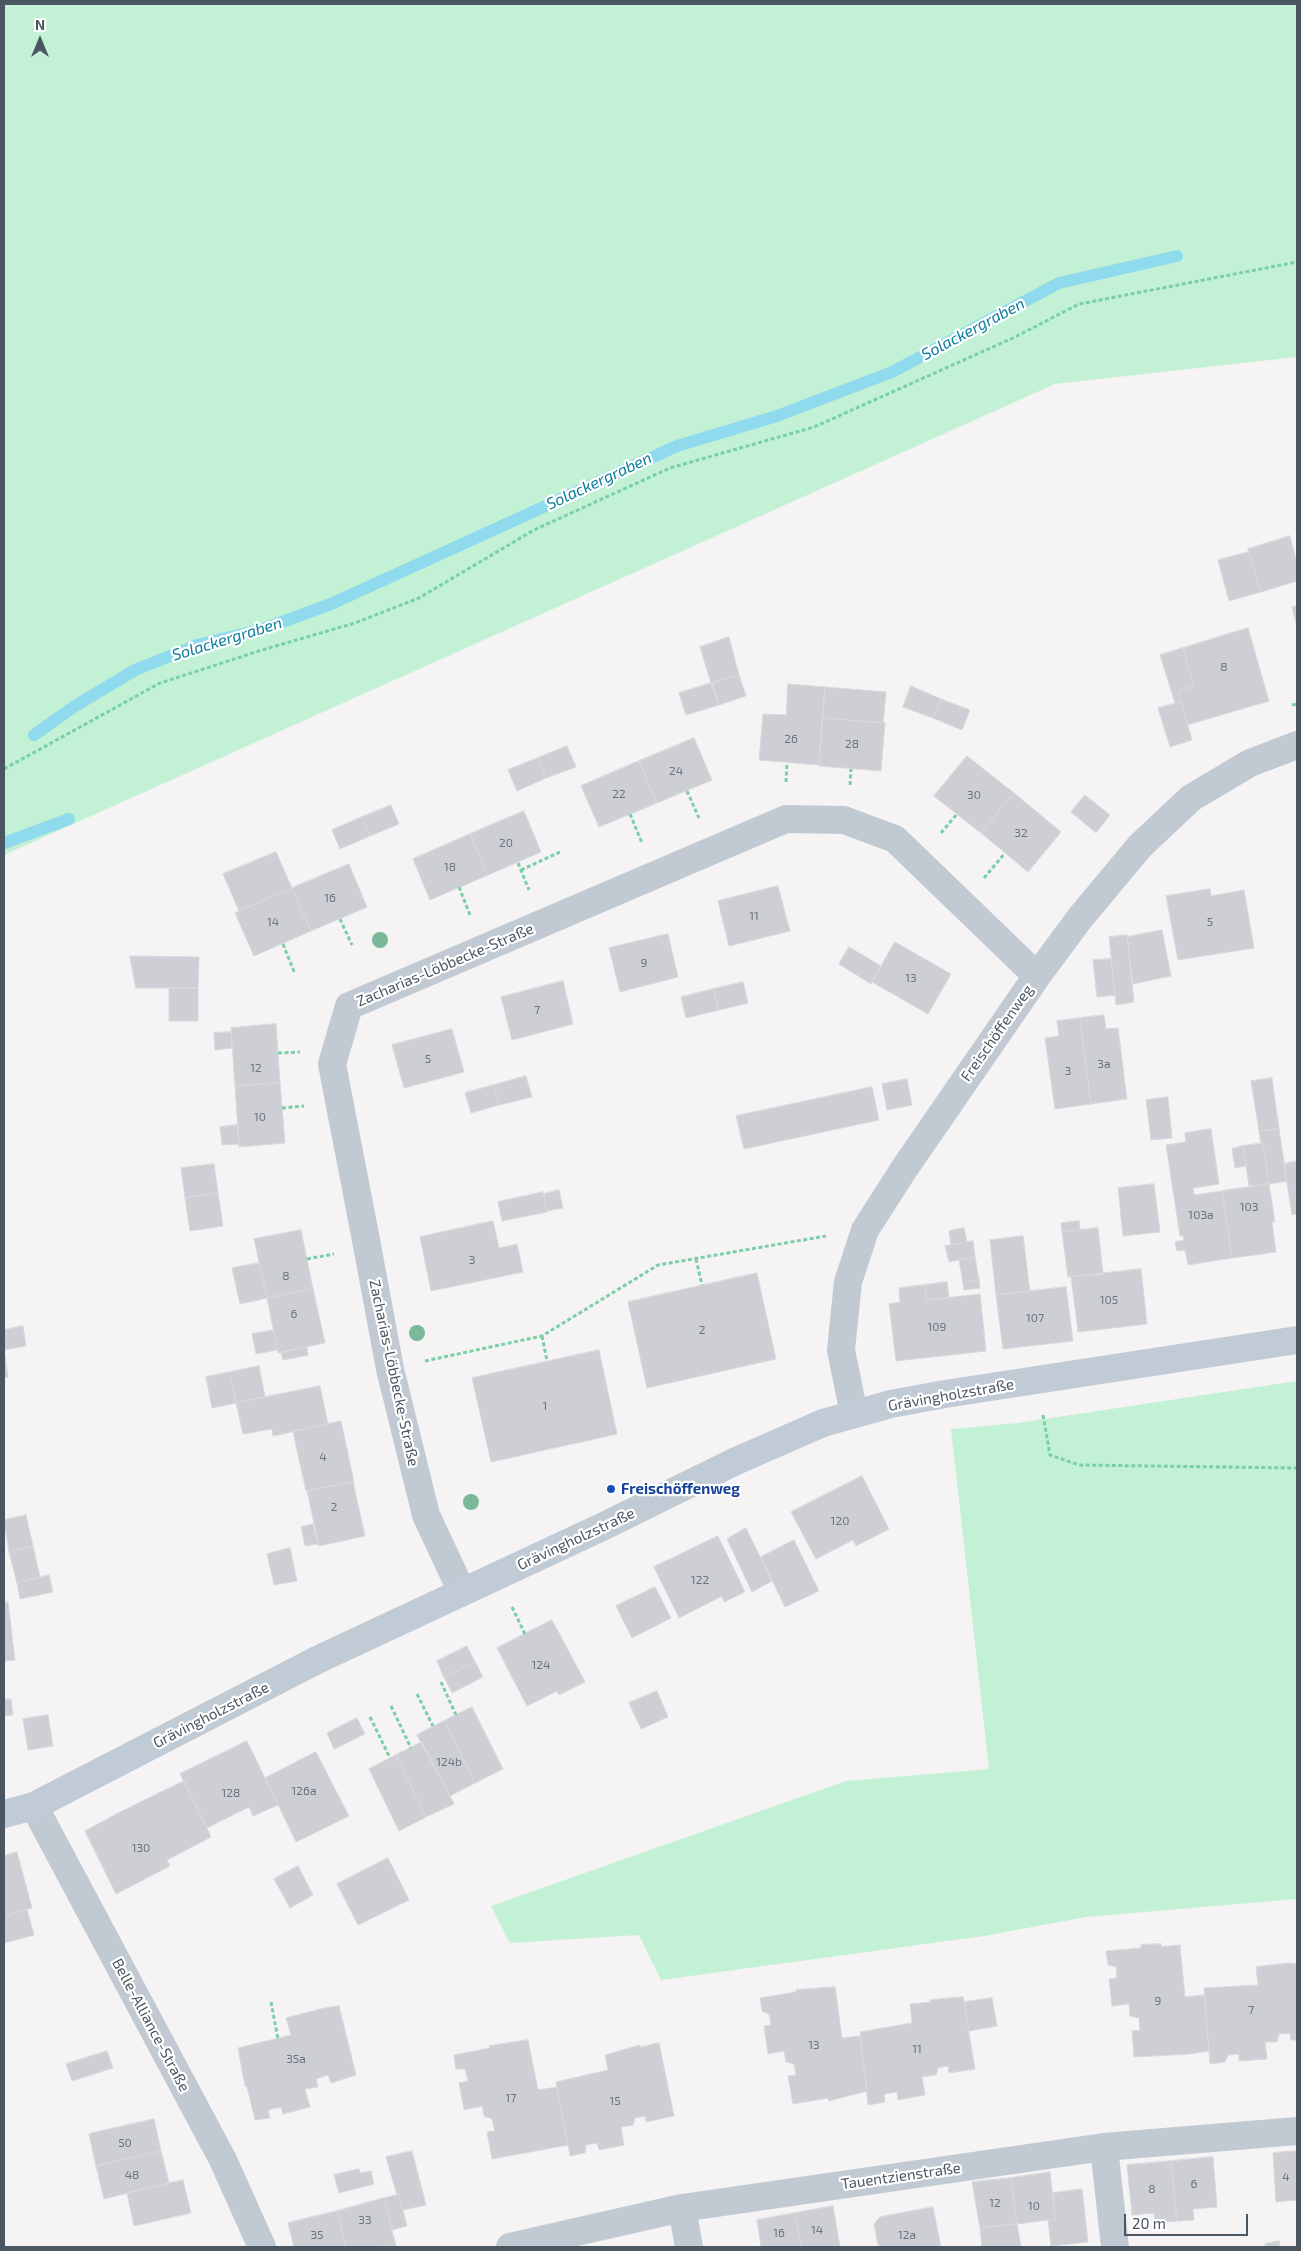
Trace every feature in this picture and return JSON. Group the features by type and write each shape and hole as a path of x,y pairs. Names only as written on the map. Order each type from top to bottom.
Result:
{"main road":[{"name":"Grävingholzstraße","path":"4,1814 34,1806 317,1660 604,1526 734,1462 823,1423 854,1414 945,1394 1297,1340"}],"street":[{"name":"Freischöffenweg","path":"854,1414 841,1350 848,1282 865,1230 904,1169 1037,976 1080,918 1140,846 1191,798 1250,763 1297,745"},
{"name":"Zacharias-Löbbecke-Straße","path":"462,1592 426,1515 390,1369 332,1064 349,1006 786,819 844,820 895,839 1037,976"},
{"name":"Belle-Alliance-Straße","path":"34,1806 224,2160 262,2247"},
{"name":"Tauentzienstraße","path":"510,2247 682,2208 1104,2147 1297,2130"},
{"path":"1104,2147 1115,2247"},
{"path":"682,2208 689,2247"}],"path":[{"path":"4,769 160,684 262,650 354,623 419,598 534,530 670,468 814,426 1013,338 1079,304 1297,262"},
{"path":"1292,705 1297,704"},
{"path":"687,791 702,825"},
{"path":"630,814 645,850"},
{"path":"521,870 560,852"},
{"path":"980,882 1005,853"},
{"path":"518,863 530,892"},
{"path":"459,888 474,923"},
{"path":"340,919 352,945"},
{"path":"282,944 294,974"},
{"path":"278,1053 302,1052"},
{"path":"390,1369 542,1336 658,1265 831,1236"},
{"path":"307,1259 341,1252"},
{"path":"696,1259 702,1285"},
{"path":"542,1336 547,1362"},
{"path":"1043,1412 1050,1455 1079,1464 1297,1468"},
{"path":"509,1600 525,1634"},
{"path":"441,1682 456,1715"},
{"path":"417,1694 433,1726"},
{"path":"391,1706 411,1748"},
{"path":"370,1717 390,1758"},
{"path":"271,2002 278,2039"}],"green space":[{"path":"4,4 1297,4 1297,357 1055,384 4,855"},
{"path":"1297,1381 1297,1899 1086,1917 984,1936 661,1980 639,1935 510,1943 491,1906 846,1781 989,1769 951,1429 1018,1423"}],"building":[{"path":"1290,536 1297,563 1297,581 1261,592 1248,549"},
{"path":"1249,552 1261,592 1229,601 1218,560"},
{"path":"1297,606 1297,627 1292,607"},
{"path":"1248,628 1269,701 1187,725 1178,691 1194,686 1183,648"},
{"path":"729,637 739,675 711,683 700,647"},
{"path":"1183,648 1194,686 1178,691 1181,702 1175,703 1160,655"},
{"path":"739,675 746,696 719,705 712,683"},
{"path":"711,683 719,705 686,715 679,693"},
{"path":"788,684 825,687 819,765 759,760 763,714 786,715"},
{"path":"911,686 941,699 933,718 903,707"},
{"path":"825,687 886,692 883,723 823,718"},
{"path":"941,699 970,710 962,730 933,718"},
{"path":"1181,702 1192,740 1170,747 1158,708"},
{"path":"823,718 885,723 881,771 819,766"},
{"path":"694,738 712,780 657,803 639,761"},
{"path":"567,746 576,767 546,778 538,758"},
{"path":"967,756 1014,793 981,833 934,796"},
{"path":"538,758 546,778 517,791 508,770"},
{"path":"639,761 657,803 599,827 581,786"},
{"path":"1014,793 1061,832 1028,872 981,833"},
{"path":"1085,795 1110,815 1096,833 1071,812"},
{"path":"391,805 399,824 370,836 362,817"},
{"path":"524,811 541,852 488,875 470,834"},
{"path":"362,817 370,836 340,849 332,830"},
{"path":"470,834 488,875 430,900 413,859"},
{"path":"276,852 292,888 239,911 223,874"},
{"path":"349,864 367,907 311,931 292,888"},
{"path":"778,886 790,931 729,946 718,901"},
{"path":"292,888 311,931 254,956 235,913"},
{"path":"1210,889 1211,896 1244,890 1254,948 1178,960 1166,896"},
{"path":"1162,930 1171,976 1133,984 1127,937"},
{"path":"668,934 678,977 620,992 609,948"},
{"path":"1127,935 1134,1002 1116,1005 1109,937"},
{"path":"895,942 951,974 928,1014 872,982"},
{"path":"849,947 881,966 871,984 839,964"},
{"path":"130,956 199,957 198,988 136,988"},
{"path":"1111,959 1115,995 1097,997 1093,960"},
{"path":"563,981 573,1024 512,1040 501,997"},
{"path":"743,982 748,1003 719,1010 713,989"},
{"path":"198,988 198,1021 169,1021 169,989"},
{"path":"713,989 719,1010 686,1018 681,997"},
{"path":"1104,1015 1106,1029 1118,1028 1127,1099 1091,1104 1080,1018"},
{"path":"1080,1018 1091,1104 1055,1109 1045,1038 1059,1036 1057,1021"},
{"path":"276,1024 280,1083 235,1086 231,1028"},
{"path":"452,1029 464,1072 404,1088 392,1045"},
{"path":"231,1032 232,1048 215,1050 214,1033"},
{"path":"526,1076 532,1097 499,1105 494,1085"},
{"path":"1272,1078 1279,1129 1259,1131 1251,1081"},
{"path":"907,1079 912,1105 887,1110 882,1084"},
{"path":"280,1083 285,1143 239,1147 235,1086"},
{"path":"494,1085 499,1105 471,1113 465,1093"},
{"path":"872,1087 879,1120 744,1149 736,1116"},
{"path":"1168,1097 1172,1138 1151,1140 1146,1100"},
{"path":"238,1125 239,1144 222,1145 220,1127"},
{"path":"1211,1129 1219,1184 1193,1188 1194,1195 1222,1191 1232,1258 1188,1265 1185,1250 1177,1251 1175,1242 1184,1240 1183,1236 1180,1236 1166,1145 1186,1142 1185,1133"},
{"path":"1279,1129 1287,1181 1269,1184 1263,1143 1261,1144 1259,1131"},
{"path":"1263,1143 1269,1184 1249,1186 1243,1146"},
{"path":"1243,1146 1246,1166 1235,1168 1232,1149"},
{"path":"1297,1161 1297,1214 1292,1215 1284,1164"},
{"path":"214,1164 218,1193 185,1198 181,1168"},
{"path":"1154,1184 1160,1232 1123,1236 1118,1188"},
{"path":"1269,1184 1275,1222 1272,1222 1276,1252 1232,1258 1222,1191"},
{"path":"559,1190 563,1208 547,1211 544,1194"},
{"path":"543,1192 547,1212 502,1221 498,1202"},
{"path":"218,1193 223,1226 190,1231 185,1198"},
{"path":"493,1221 499,1248 517,1244 523,1272 431,1291 420,1237"},
{"path":"1079,1221 1080,1230 1062,1232 1061,1223"},
{"path":"964,1228 967,1242 951,1245 949,1231"},
{"path":"1098,1228 1103,1274 1068,1277 1062,1232"},
{"path":"301,1230 313,1289 267,1298 254,1239"},
{"path":"1023,1236 1030,1291 996,1295 990,1240"},
{"path":"973,1241 975,1257 949,1262 945,1246"},
{"path":"975,1257 979,1280 963,1283 959,1260"},
{"path":"259,1263 267,1298 240,1304 232,1268"},
{"path":"1141,1269 1147,1324 1078,1332 1071,1277"},
{"path":"757,1273 776,1359 647,1388 628,1302"},
{"path":"979,1280 980,1288 964,1290 963,1283"},
{"path":"947,1282 949,1298 927,1300 925,1285"},
{"path":"925,1285 927,1300 980,1294 986,1351 896,1361 889,1304 900,1302 899,1288"},
{"path":"1066,1287 1073,1341 1003,1349 996,1295"},
{"path":"313,1289 325,1343 278,1353 267,1298"},
{"path":"23,1326 26,1346 4,1350 4,1330"},
{"path":"274,1330 277,1350 256,1354 252,1334"},
{"path":"307,1347 308,1355 283,1360 281,1353"},
{"path":"4,1350 8,1377 4,1378"},
{"path":"599,1350 617,1434 491,1462 472,1378"},
{"path":"259,1366 265,1397 236,1403 230,1372"},
{"path":"230,1372 236,1403 212,1408 206,1377"},
{"path":"320,1386 328,1424 273,1436 272,1429 243,1434 236,1403"},
{"path":"341,1421 354,1482 306,1491 293,1432"},
{"path":"862,1476 889,1529 856,1546 853,1540 816,1559 791,1512"},
{"path":"353,1482 365,1536 319,1546 307,1491"},
{"path":"26,1515 33,1546 9,1552 4,1520"},
{"path":"313,1524 318,1544 305,1546 301,1527"},
{"path":"746,1528 772,1581 752,1592 727,1539"},
{"path":"718,1536 745,1592 724,1602 722,1596 679,1618 654,1567"},
{"path":"794,1540 819,1591 785,1607 761,1557"},
{"path":"33,1546 40,1577 17,1583 9,1552"},
{"path":"290,1548 297,1581 274,1585 267,1554"},
{"path":"49,1575 53,1592 20,1599 17,1583"},
{"path":"655,1587 671,1618 632,1638 616,1606"},
{"path":"8,1602 15,1660 4,1661 4,1603"},
{"path":"552,1620 585,1682 559,1695 557,1691 527,1706 497,1648"},
{"path":"467,1646 475,1662 444,1677 437,1661"},
{"path":"475,1662 483,1677 452,1693 444,1677"},
{"path":"657,1691 668,1717 641,1729 629,1703"},
{"path":"11,1699 13,1715 4,1716 4,1700"},
{"path":"472,1707 503,1769 475,1783 444,1721"},
{"path":"48,1715 53,1746 28,1750 23,1719"},
{"path":"357,1718 365,1734 334,1749 327,1733"},
{"path":"444,1721 475,1783 450,1796 417,1735"},
{"path":"247,1741 278,1805 253,1816 249,1807 207,1828 180,1774"},
{"path":"422,1742 454,1804 426,1817 396,1755"},
{"path":"316,1752 349,1816 296,1842 265,1778"},
{"path":"396,1755 426,1817 399,1831 369,1769"},
{"path":"184,1781 211,1837 167,1860 170,1866 116,1894 85,1831"},
{"path":"17,1852 32,1908 4,1916 4,1856"},
{"path":"388,1858 409,1900 358,1925 337,1884"},
{"path":"298,1866 313,1895 290,1908 274,1879"},
{"path":"27,1910 34,1935 4,1943 4,1916"},
{"path":"1161,1944 1161,1947 1180,1945 1185,1997 1204,1995 1209,2051 1134,2057 1132,2031 1140,2030 1139,2018 1130,2016 1129,2004 1112,2006 1109,1979 1117,1978 1116,1967 1108,1965 1106,1951 1141,1948 1141,1945"},
{"path":"1289,1963 1297,1964 1297,2040 1291,2040 1290,2033 1279,2034 1277,2042 1265,2042 1267,2059 1239,2061 1239,2054 1228,2055 1225,2062 1210,2064 1204,1988 1258,1985 1256,1967"},
{"path":"835,1987 842,2038 860,2036 867,2091 829,2101 828,2098 793,2104 788,2076 796,2075 794,2064 786,2062 784,2051 768,2054 764,2026 771,2025 769,2014 762,2011 760,1998 796,1992 796,1990"},
{"path":"963,1997 975,2069 949,2073 948,2066 938,2068 936,2075 922,2077 925,2095 898,2100 897,2092 884,2094 885,2102 868,2105 860,2032 912,2023 910,2004"},
{"path":"992,1998 997,2026 969,2031 964,2002"},
{"path":"339,2006 356,2075 331,2083 328,2075 316,2079 318,2087 305,2089 310,2107 283,2114 281,2107 268,2110 270,2118 255,2120 247,2087 245,2086 238,2048 291,2035 286,2018"},
{"path":"528,2040 538,2090 557,2087 568,2145 492,2159 487,2132 495,2131 492,2119 484,2116 482,2106 464,2110 459,2083 468,2081 465,2069 456,2069 454,2055 490,2048 489,2046"},
{"path":"659,2043 674,2116 646,2122 645,2116 635,2118 633,2125 621,2127 624,2145 599,2150 597,2143 586,2145 585,2153 570,2156 556,2082 608,2070 605,2055 640,2045 640,2047"},
{"path":"107,2051 113,2068 72,2081 66,2064"},
{"path":"154,2119 161,2151 96,2166 89,2134"},
{"path":"161,2151 169,2183 104,2199 96,2166"},
{"path":"412,2151 426,2205 403,2210 386,2157"},
{"path":"1297,2151 1297,2200 1276,2202 1273,2153"},
{"path":"1213,2157 1217,2207 1193,2209 1194,2220 1177,2221 1171,2161"},
{"path":"1171,2161 1177,2221 1155,2223 1154,2213 1132,2215 1127,2165"},
{"path":"359,2169 360,2173 371,2171 374,2184 339,2193 334,2175"},
{"path":"1050,2172 1055,2219 1017,2224 1011,2178"},
{"path":"1011,2178 1017,2224 980,2228 972,2182"},
{"path":"183,2180 191,2213 134,2226 127,2193"},
{"path":"1082,2189 1088,2242 1051,2246 1048,2220 1055,2219 1053,2193"},
{"path":"399,2195 407,2226 392,2230 384,2198"},
{"path":"384,2198 396,2246 346,2247 337,2211"},
{"path":"833,2206 840,2247 801,2247 795,2213"},
{"path":"933,2207 941,2247 881,2247 878,2245 874,2224 880,2217"},
{"path":"337,2211 346,2247 294,2247 288,2223"},
{"path":"795,2213 801,2247 761,2247 757,2220"},
{"path":"1017,2224 1021,2247 982,2247 980,2228"},
{"path":"1279,2241 1280,2247 1265,2247 1265,2244"}],"waterway":[{"name":"Solackergraben","path":"34,735 75,706 135,670 197,645 263,629 331,604 677,446 777,416 892,372 1059,283 1177,256"},
{"path":"4,843 69,819"}],"place":[{"name":"Freischöffenweg","path":"611,1489"}]}
